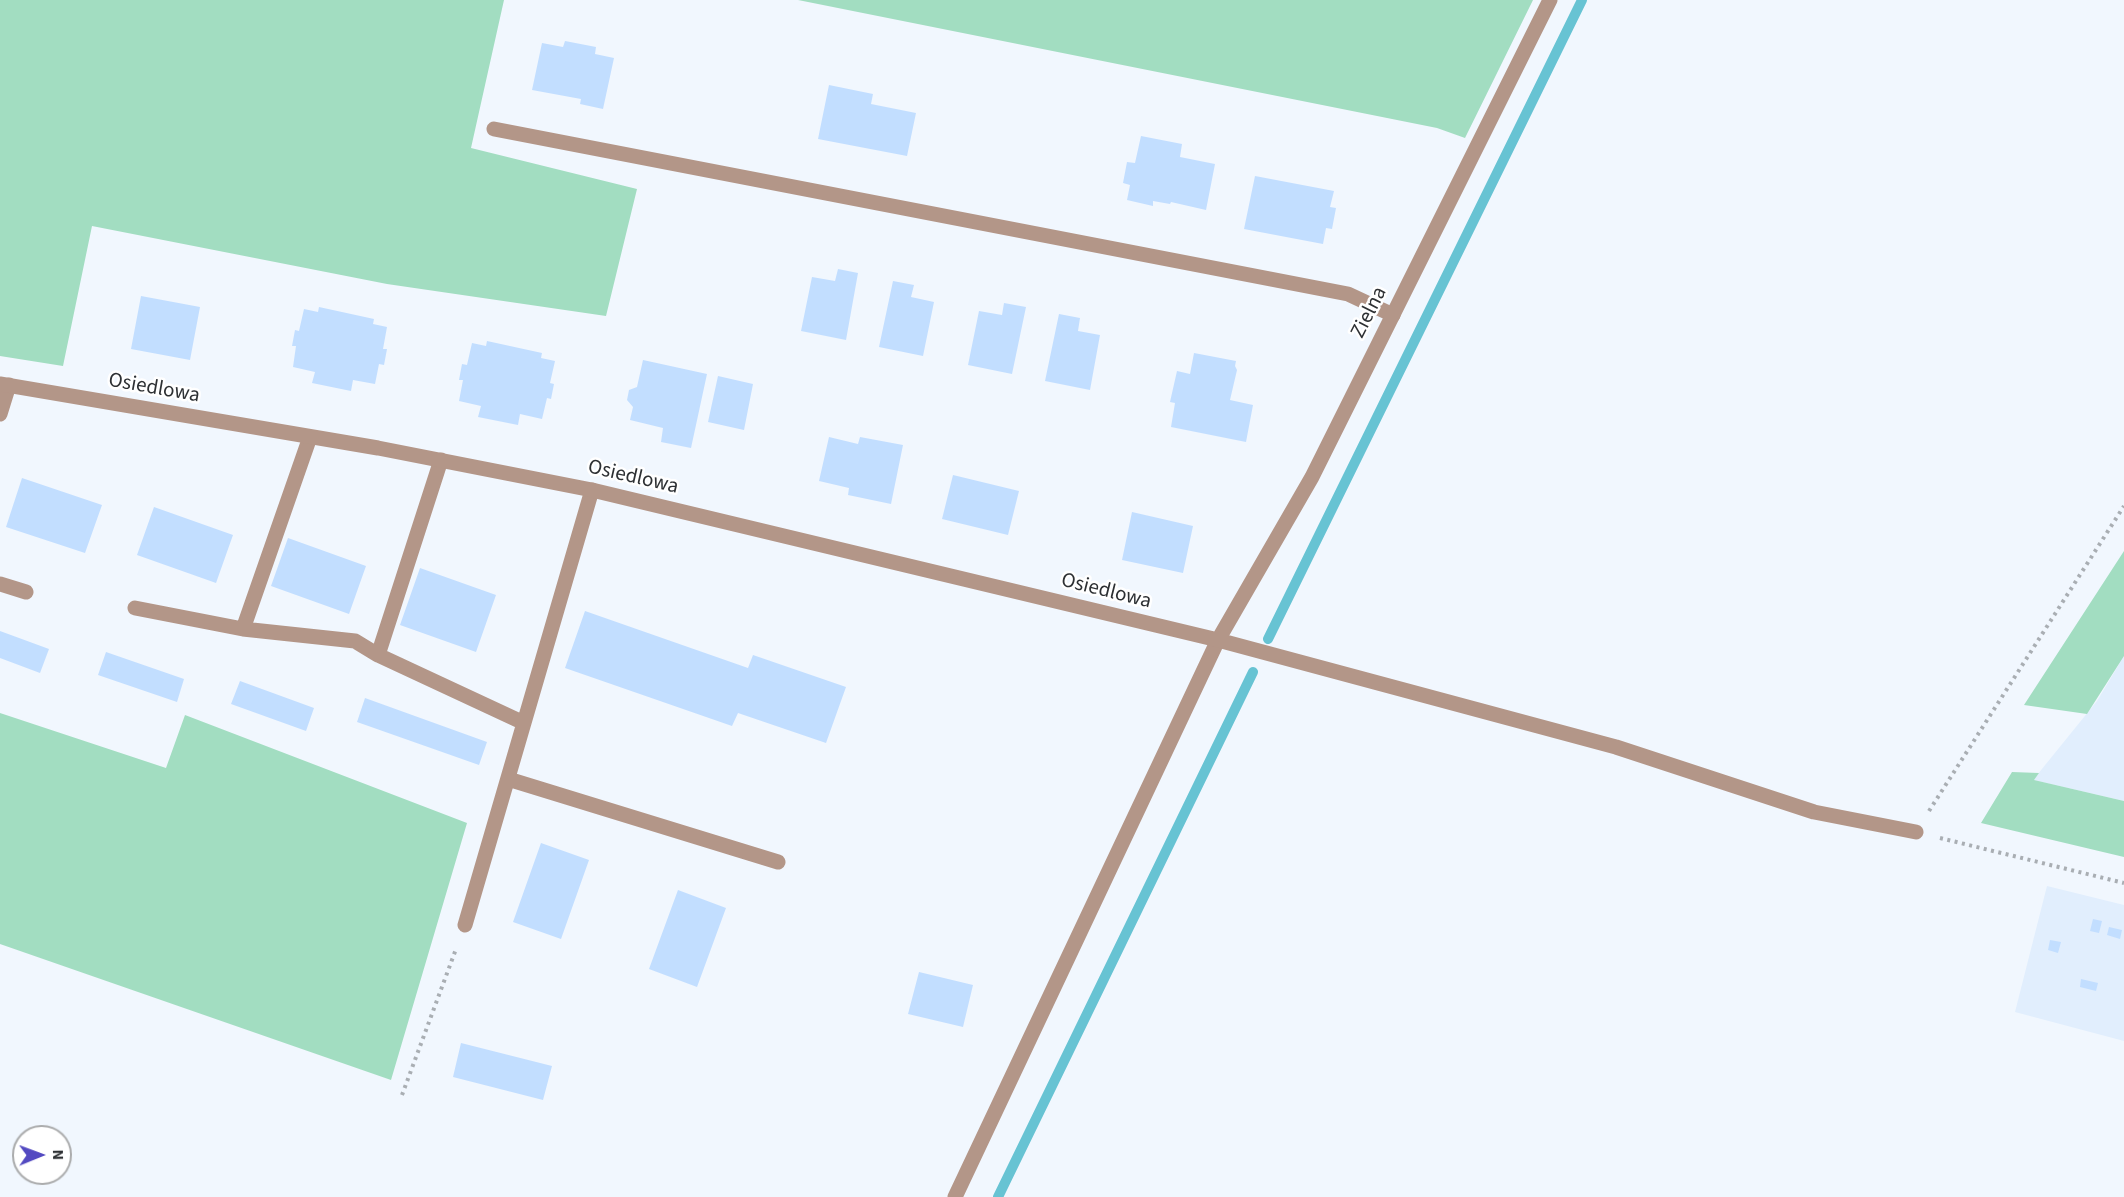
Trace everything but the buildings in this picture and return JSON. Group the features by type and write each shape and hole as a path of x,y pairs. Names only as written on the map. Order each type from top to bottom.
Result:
{"street":[{"name":"Zielna","path":"955,1197 1218,640 1312,477 1550,0"},
{"path":"494,129 1348,294 1393,315"},
{"path":"0,414 5,384"},
{"name":"Osiedlowa","path":"5,384 441,460 592,490 1218,640 1616,747 1814,812 1916,832"},
{"path":"243,629 310,437"},
{"path":"378,655 441,460"},
{"path":"465,925 592,490"},
{"path":"0,584 26,592"},
{"path":"135,608 243,629 355,641 378,655 524,723"},
{"path":"508,779 778,862"}],"path":[{"path":"2124,506 1916,832 2124,883"},
{"path":"402,1095 465,925"}],"shaded area":[{"path":"2124,656 2124,801 2033,780 2097,701"},
{"path":"2047,886 2124,905 2124,1041 2015,1012"}],"green space":[{"path":"0,0 504,0 471,148 637,189 606,316 387,284 92,226 63,366 0,356"},
{"path":"798,0 1533,0 1465,138 1437,128"},
{"path":"2124,551 2124,656 2087,714 2024,705"},
{"path":"0,713 166,768 185,715 467,823 391,1080 0,944"},
{"path":"2012,772 2039,773 2034,780 2124,801 2124,857 1981,823"}],"waterway":[{"path":"1268,639 1582,0"},
{"path":"998,1197 1253,672"}]}
